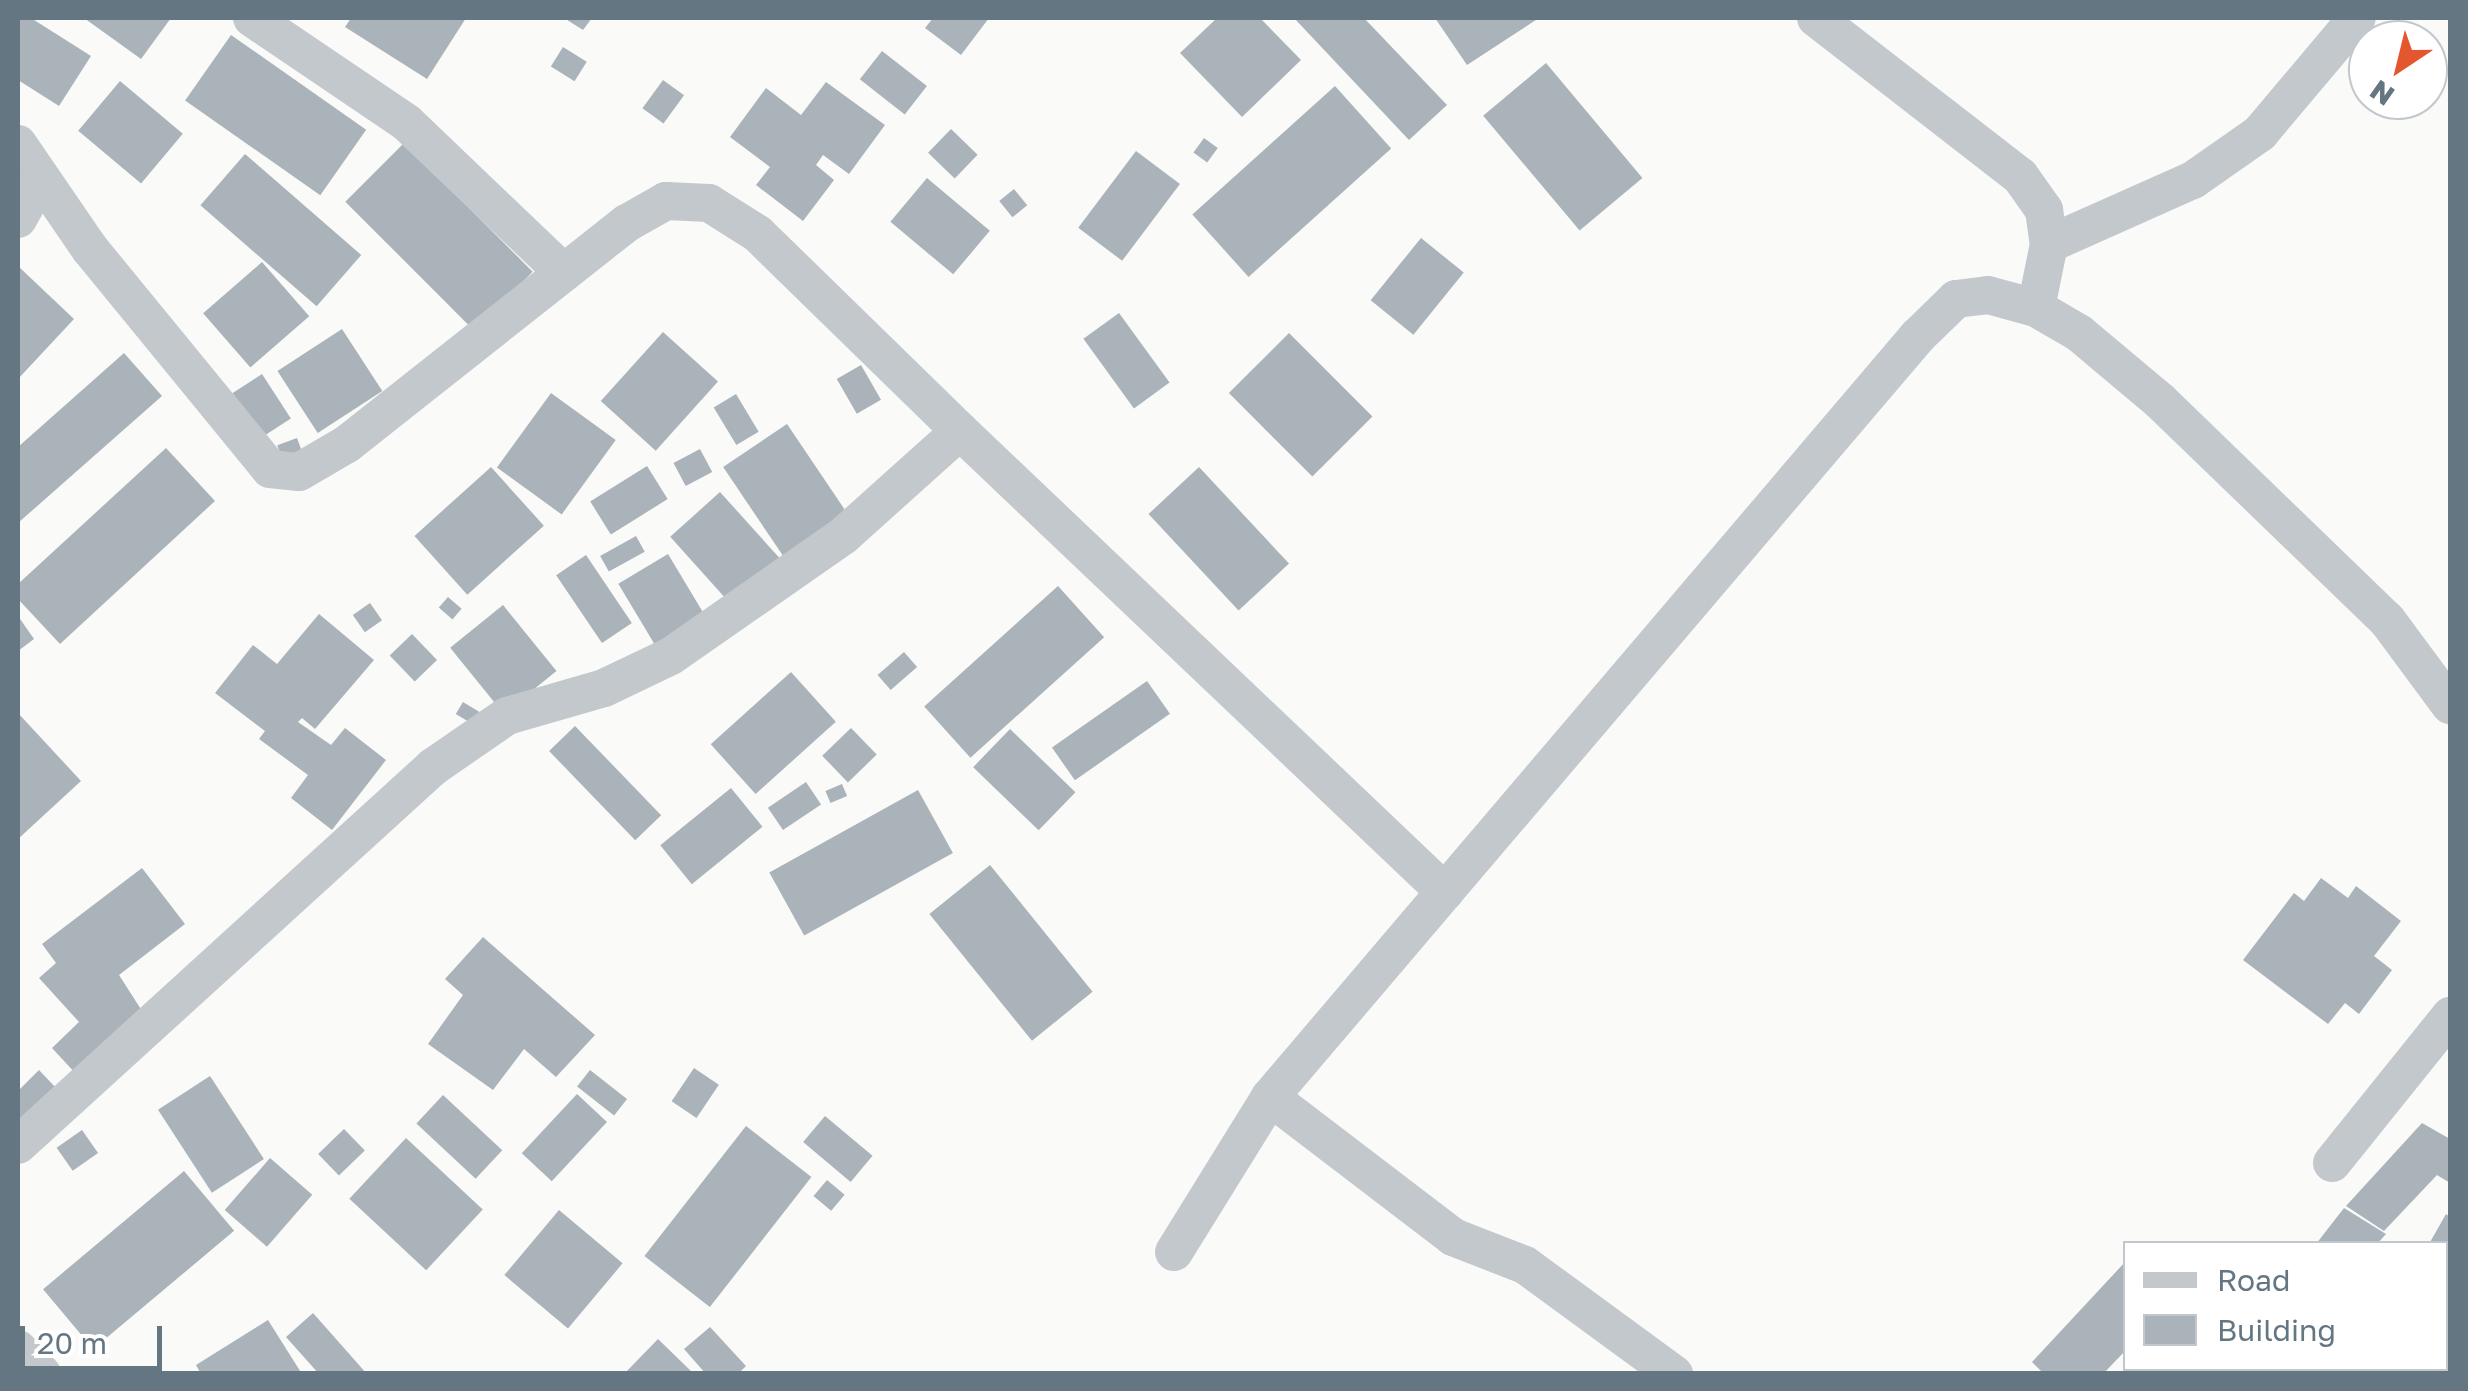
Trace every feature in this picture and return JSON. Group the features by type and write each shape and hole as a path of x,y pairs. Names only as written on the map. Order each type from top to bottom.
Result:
{"street":[{"path":"252,18 407,123 564,273"},
{"path":"1816,18 2020,176 2044,210 2049,244 2036,308"},
{"path":"2049,244 2193,180 2260,133 2357,18"},
{"path":"18,144 211,403 270,469 299,472 347,444 564,273 666,201 708,203 758,234 960,432 1445,892"},
{"path":"18,219 41,178"},
{"path":"1174,1252 1270,1097 1918,336 1956,299 1988,295 2036,308 2079,333 2188,428 2387,620 2450,705"},
{"path":"18,1145 434,766 507,716 604,688 671,656 843,536 960,432"},
{"path":"2332,1163 2450,1016"},
{"path":"1270,1097 1453,1238 1526,1266 1674,1374"},
{"path":"18,1348 42,1374"}],"building":[{"path":"18,18 31,18 91,56 59,106 18,80"},
{"path":"84,18 171,18 141,59"},
{"path":"351,18 466,18 427,79 345,27"},
{"path":"564,18 592,18 583,30"},
{"path":"933,18 989,18 961,55 925,28"},
{"path":"1217,18 1260,18 1301,60 1242,117 1180,53"},
{"path":"1294,18 1364,18 1447,105 1409,140"},
{"path":"1435,18 1539,18 1467,65"},
{"path":"231,35 366,130 320,195 185,101"},
{"path":"563,47 587,62 575,81 551,67"},
{"path":"882,51 927,86 905,114 860,79"},
{"path":"1546,63 1642,178 1580,231 1483,116"},
{"path":"663,80 684,95 663,124 642,108"},
{"path":"120,81 183,134 141,184 78,131"},
{"path":"826,82 885,125 849,174 823,155 816,165 834,180 803,221 756,185 770,167 730,137 766,88 801,115"},
{"path":"1335,86 1391,148 1249,277 1192,214"},
{"path":"951,129 978,155 955,178 928,153"},
{"path":"1204,138 1218,148 1207,163 1193,153"},
{"path":"404,143 533,272 474,330 345,202"},
{"path":"1136,151 1180,184 1122,261 1078,228"},
{"path":"245,154 361,255 317,306 200,205"},
{"path":"927,178 990,231 953,274 890,222"},
{"path":"1014,189 1027,205 1012,217 999,201"},
{"path":"1421,238 1464,273 1413,335 1371,300"},
{"path":"262,262 309,316 250,368 203,313"},
{"path":"18,266 74,319 18,379"},
{"path":"1119,313 1170,383 1134,408 1083,339"},
{"path":"342,329 382,391 318,433 277,371"},
{"path":"663,332 718,382 656,451 601,401"},
{"path":"1289,333 1372,416 1312,477 1229,393"},
{"path":"124,353 162,396 18,523 18,447"},
{"path":"861,365 881,400 857,414 837,379"},
{"path":"262,374 291,418 262,438 233,393"},
{"path":"551,393 616,440 562,514 497,467"},
{"path":"736,394 759,432 736,445 714,407"},
{"path":"787,424 847,514 784,557 723,467"},
{"path":"297,438 302,452 282,459 277,445"},
{"path":"166,448 215,501 60,644 18,599 18,584"},
{"path":"700,449 712,472 686,486 674,463"},
{"path":"647,466 668,499 611,535 590,502"},
{"path":"491,467 544,526 467,595 414,536"},
{"path":"1199,467 1289,564 1239,611 1149,514"},
{"path":"720,492 783,562 733,607 670,537"},
{"path":"636,536 645,552 609,572 600,556"},
{"path":"668,554 707,619 657,649 618,584"},
{"path":"586,555 632,623 602,643 556,575"},
{"path":"1058,586 1104,637 970,758 924,706"},
{"path":"448,597 462,609 452,619 439,608"},
{"path":"370,603 382,620 365,632 353,615"},
{"path":"503,605 556,671 504,714 450,648"},
{"path":"319,614 374,660 315,729 302,718 298,722 331,745 345,728 386,760 332,830 291,798 308,775 259,739 265,731 215,693 253,645 277,664"},
{"path":"18,616 34,639 18,651"},
{"path":"412,634 437,660 415,681 390,656"},
{"path":"904,652 917,667 891,690 878,675"},
{"path":"791,672 836,722 756,794 711,744"},
{"path":"1147,681 1170,714 1075,780 1052,748"},
{"path":"463,702 486,716 479,728 456,714"},
{"path":"18,713 81,781 18,839"},
{"path":"575,726 661,815 635,840 549,751"},
{"path":"851,728 877,755 848,782 822,756"},
{"path":"1010,729 1075,792 1039,830 973,767"},
{"path":"806,782 821,804 783,830 768,808"},
{"path":"842,784 847,796 831,803 825,791"},
{"path":"731,788 762,827 692,884 660,845"},
{"path":"918,790 953,853 804,935 769,872"},
{"path":"990,865 1093,992 1032,1041 929,914"},
{"path":"142,868 185,924 119,975 144,1014 78,1076 52,1048 79,1022 39,978 56,963 42,944"},
{"path":"2321,878 2348,898 2356,886 2401,921 2374,956 2392,970 2359,1014 2345,1003 2328,1024 2243,960 2294,893 2304,901"},
{"path":"483,937 595,1035 556,1077 524,1049 493,1090 428,1044 463,995 445,979"},
{"path":"694,1068 719,1085 697,1118 672,1101"},
{"path":"39,1070 56,1088 18,1124 18,1091"},
{"path":"590,1070 627,1099 614,1115 577,1087"},
{"path":"210,1076 264,1159 212,1193 158,1110"},
{"path":"577,1094 607,1122 552,1181 522,1153"},
{"path":"443,1095 502,1150 476,1179 416,1124"},
{"path":"825,1116 872,1156 851,1182 803,1142"},
{"path":"2422,1123 2450,1139 2450,1183 2437,1175 2384,1231 2346,1206"},
{"path":"746,1126 811,1177 710,1307 644,1256"},
{"path":"344,1129 365,1151 339,1176 318,1154"},
{"path":"82,1130 98,1153 73,1171 57,1148"},
{"path":"406,1138 483,1210 426,1270 349,1199"},
{"path":"270,1158 312,1195 267,1247 225,1210"},
{"path":"184,1171 234,1231 93,1349 43,1289"},
{"path":"827,1180 845,1195 831,1211 814,1196"},
{"path":"2344,1208 2386,1234 2380,1241 2318,1241"},
{"path":"559,1210 623,1263 568,1328 504,1275"},
{"path":"2446,1214 2450,1217 2450,1295 2448,1241 2431,1241"},
{"path":"2123,1264 2123,1353 2103,1374 2044,1374 2032,1362"},
{"path":"313,1313 367,1374 319,1374 286,1337"},
{"path":"268,1320 302,1374 201,1374 196,1365"},
{"path":"710,1327 746,1366 738,1374 706,1374 684,1349"},
{"path":"658,1339 694,1374 624,1374"}]}
